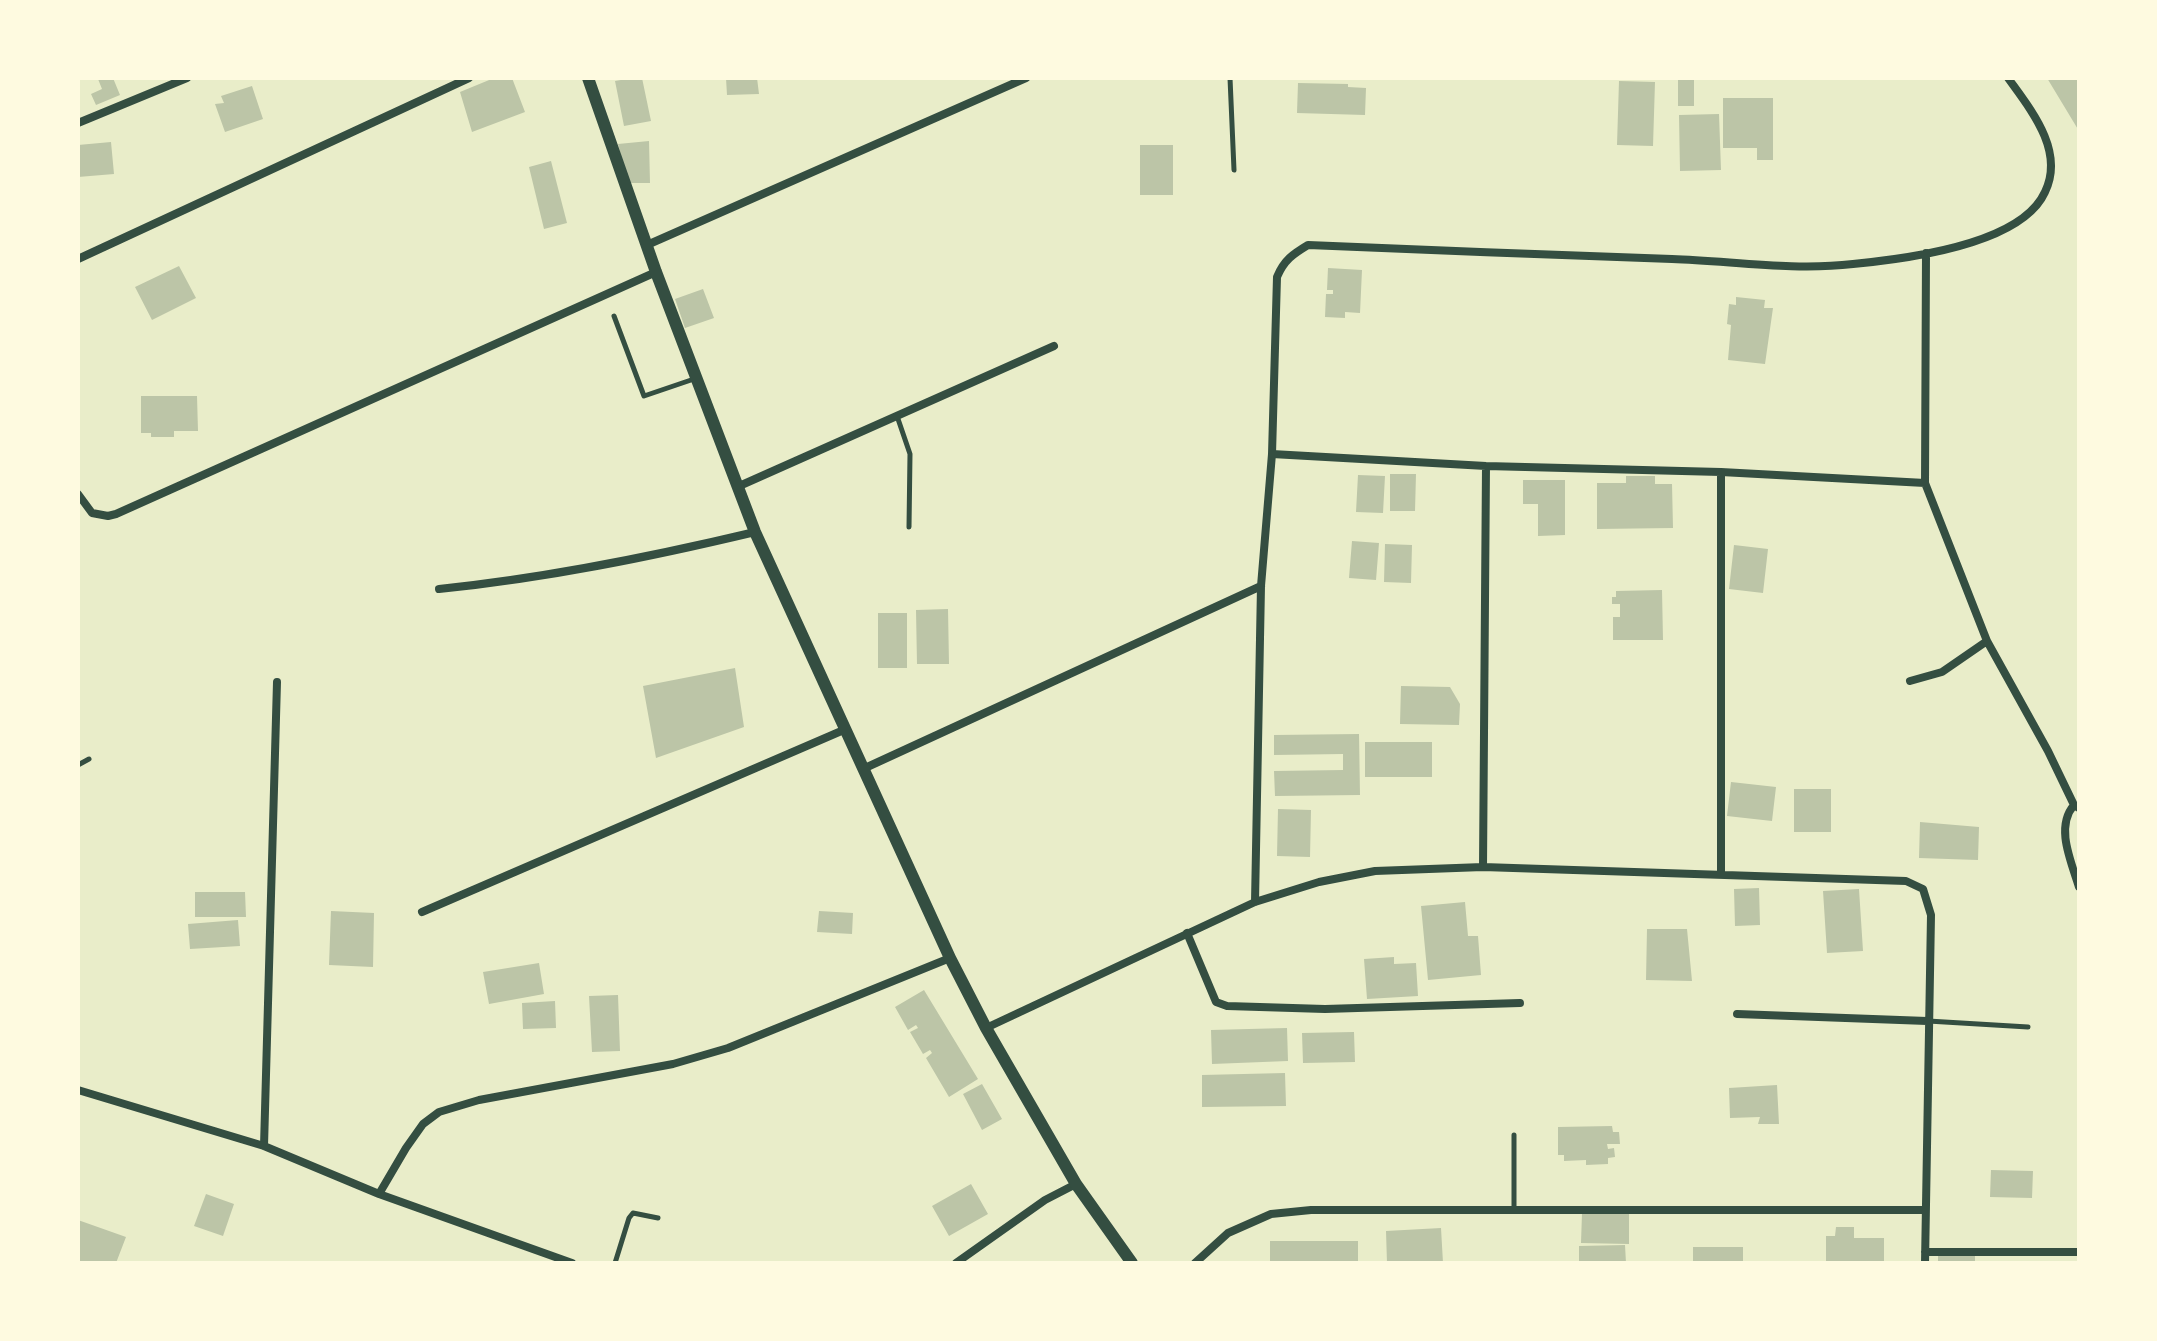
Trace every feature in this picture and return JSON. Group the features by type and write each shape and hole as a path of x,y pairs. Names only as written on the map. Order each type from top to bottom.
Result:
{"street":[{"path":"78,123 187,78"},
{"path":"78,259 469,78"},
{"path":"588,78 656,272 755,532 950,958 986,1028 1076,1184 1132,1263"},
{"path":"647,245 1026,78"},
{"path":"1255,902 1261,586 1272,454 1277,277 1289,257 1308,245 1708,260 1800,267 1852,265 1956,248 2025,218 2045,192 2053,159 2034,112 2008,78"},
{"path":"1926,253 1925,483 1987,641 2077,807 2066,814 2065,840 2079,887"},
{"path":"78,494 92,513 116,514 656,272"},
{"path":"737,487 1054,346"},
{"path":"1272,454 1486,466 1721,472 1925,483"},
{"path":"1483,867 1486,466"},
{"path":"1721,472 1721,874"},
{"path":"439,589 537,578 664,554 755,532"},
{"path":"865,768 1261,586"},
{"path":"1910,681 1942,672 1987,641"},
{"path":"264,1146 277,682"},
{"path":"422,912 846,729"},
{"path":"986,1028 1255,902 1319,882 1375,871 1483,867 1906,881 1923,889 1931,915 1925,1263"},
{"path":"1187,933 1206,976 1208,989 1216,1002 1227,1006 1325,1009 1520,1003"},
{"path":"379,1194 423,1124 439,1112 479,1100 673,1064 728,1048 950,958"},
{"path":"1737,1014 1927,1021"},
{"path":"78,1090 264,1146 379,1194 572,1263"},
{"path":"956,1263 1036,1206 1076,1184"},
{"path":"1195,1263 1228,1233 1271,1214 1311,1210 1925,1210"},
{"path":"1925,1252 2079,1252"}],"lane":[{"path":"1230,78 1234,170"},
{"path":"614,316 644,396 696,379"},
{"path":"897,416 910,454 909,527"},
{"path":"78,765 89,759"},
{"path":"1927,1021 2028,1027"},
{"path":"1514,1135 1514,1210"},
{"path":"615,1263 633,1213 658,1218"}],"building":[{"path":"113,78 120,95 96,105 91,94 102,89 98,79"},
{"path":"494,78 512,78 525,112 472,132 460,92"},
{"path":"642,78 651,121 624,126 615,81"},
{"path":"726,78 757,78 759,94 727,95"},
{"path":"1678,78 1694,78 1694,106 1678,106"},
{"path":"2047,78 2079,78 2079,131"},
{"path":"1619,81 1655,82 1653,146 1617,145"},
{"path":"1298,83 1348,84 1348,87 1366,88 1365,115 1297,113"},
{"path":"252,86 263,119 225,132 215,104 224,103 221,96"},
{"path":"1723,98 1773,98 1773,160 1757,160 1757,148 1723,148"},
{"path":"1719,114 1721,170 1680,171 1679,115"},
{"path":"649,141 650,183 628,183 618,144"},
{"path":"111,142 114,174 78,177 78,145"},
{"path":"1140,145 1173,145 1173,195 1140,195"},
{"path":"551,161 567,223 544,229 529,167"},
{"path":"179,266 196,298 152,320 135,287"},
{"path":"1328,268 1362,270 1360,313 1345,312 1345,318 1325,317 1326,294 1333,294 1333,290 1327,290"},
{"path":"703,289 714,318 685,328 675,299"},
{"path":"1736,297 1765,300 1764,308 1773,308 1765,364 1728,360 1729,304 1736,305"},
{"path":"141,396 197,396 198,431 174,431 174,437 151,437 151,433 141,433"},
{"path":"1390,474 1416,474 1415,511 1390,511"},
{"path":"1358,475 1385,476 1383,513 1356,512"},
{"path":"1626,476 1655,476 1655,484 1672,484 1673,528 1597,529 1597,483 1626,483"},
{"path":"1523,480 1565,480 1565,535 1538,536 1538,504 1523,504"},
{"path":"1352,541 1379,543 1376,580 1349,578"},
{"path":"1385,544 1412,545 1411,583 1384,582"},
{"path":"1734,545 1768,549 1763,593 1729,589"},
{"path":"1662,590 1663,640 1613,640 1613,617 1620,617 1620,604 1612,604 1616,591"},
{"path":"948,609 949,664 917,664 916,610"},
{"path":"878,613 907,613 907,668 878,668"},
{"path":"735,668 744,727 656,758 643,686"},
{"path":"1401,686 1450,687 1460,704 1459,725 1400,724"},
{"path":"1359,734 1360,795 1275,796 1274,771 1343,770 1343,754 1274,755 1274,735"},
{"path":"1365,742 1432,742 1432,777 1365,777"},
{"path":"1731,782 1776,787 1772,821 1727,816"},
{"path":"1794,789 1831,789 1831,832 1794,832"},
{"path":"1278,809 1311,810 1310,857 1277,856"},
{"path":"1920,822 1979,827 1978,860 1919,858"},
{"path":"1759,888 1760,925 1735,926 1734,889"},
{"path":"1859,889 1863,951 1827,953 1823,891"},
{"path":"195,892 245,892 246,917 195,917"},
{"path":"1465,902 1468,936 1478,936 1481,975 1428,980 1421,906"},
{"path":"331,911 374,913 373,967 329,965"},
{"path":"819,911 853,913 852,934 817,932"},
{"path":"238,920 240,946 190,949 188,924"},
{"path":"1647,929 1687,929 1692,981 1646,980"},
{"path":"1394,957 1394,964 1416,963 1418,996 1367,999 1364,959"},
{"path":"539,963 544,994 489,1004 483,972"},
{"path":"924,990 978,1079 949,1097 926,1058 932,1053 930,1050 923,1054 910,1032 918,1028 916,1025 908,1030 895,1007"},
{"path":"618,995 620,1051 592,1052 589,996"},
{"path":"555,1001 556,1028 523,1029 522,1003"},
{"path":"1287,1028 1288,1061 1212,1064 1211,1030"},
{"path":"1354,1032 1355,1062 1303,1063 1302,1033"},
{"path":"1285,1073 1286,1106 1202,1107 1202,1075"},
{"path":"982,1084 1002,1119 982,1130 963,1094"},
{"path":"1777,1085 1779,1124 1758,1124 1760,1117 1730,1118 1729,1088"},
{"path":"1612,1126 1613,1132 1619,1132 1620,1144 1607,1144 1608,1149 1614,1148 1615,1157 1608,1158 1608,1164 1586,1165 1586,1160 1564,1161 1564,1155 1558,1155 1558,1127"},
{"path":"1991,1170 2033,1171 2032,1198 1990,1197"},
{"path":"971,1184 988,1214 949,1236 932,1206"},
{"path":"206,1194 234,1204 223,1236 194,1226"},
{"path":"1582,1213 1629,1214 1629,1244 1581,1243"},
{"path":"78,1220 126,1237 116,1263 78,1263"},
{"path":"1836,1227 1854,1227 1854,1238 1884,1238 1884,1263 1826,1263 1826,1236 1835,1236"},
{"path":"1441,1228 1443,1263 1387,1263 1386,1231"},
{"path":"1270,1241 1358,1241 1358,1263 1270,1263"},
{"path":"1625,1245 1626,1263 1579,1263 1579,1246"},
{"path":"1693,1247 1743,1247 1743,1263 1693,1263"},
{"path":"1938,1254 1975,1255 1975,1263 1938,1263"}]}
